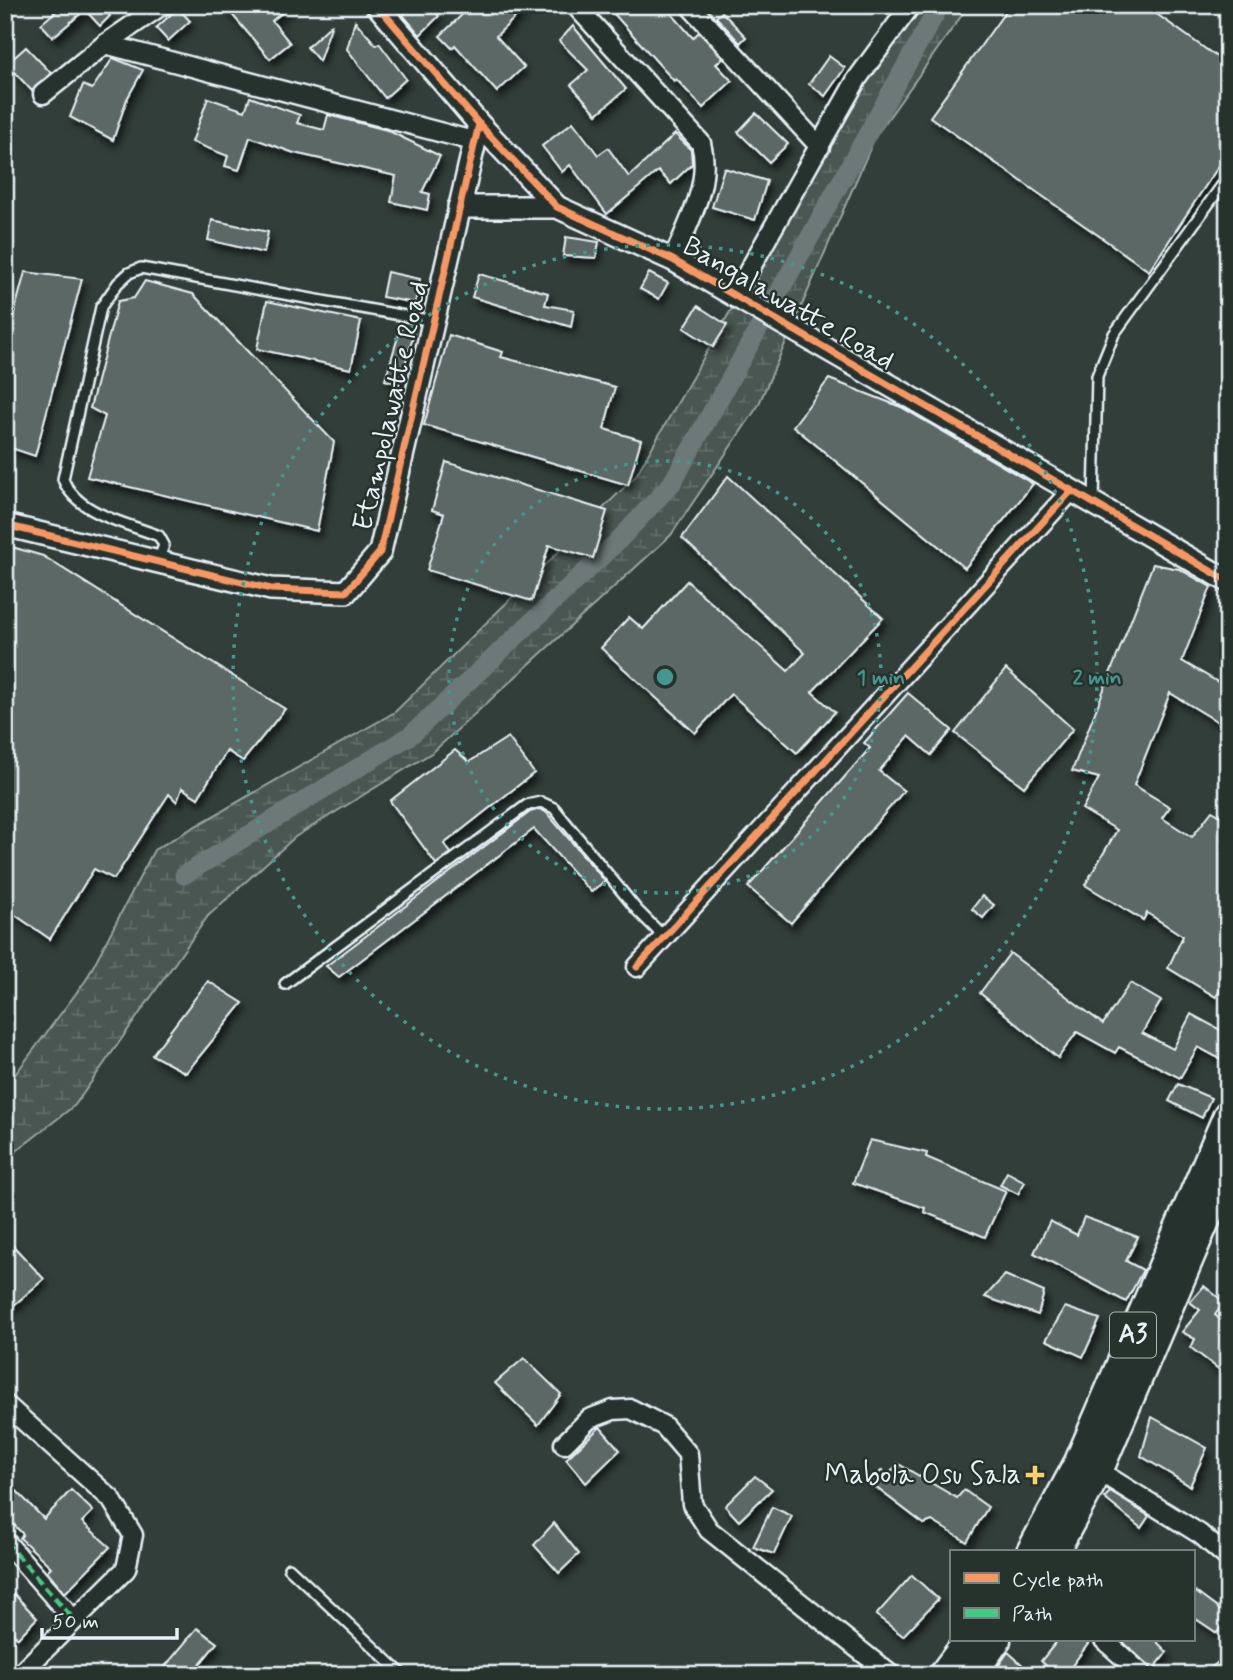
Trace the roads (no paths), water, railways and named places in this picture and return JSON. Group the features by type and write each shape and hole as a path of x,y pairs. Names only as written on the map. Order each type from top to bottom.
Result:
{"highway":[{"name":"A3","path":"1055,1550 1228,1115"},
{"name":"A3","path":"1032,1550 1089,1465 1228,1167"},
{"path":"943,1675 968,1642"},
{"path":"971,1675 995,1642"}],"street":[{"path":"43,94 105,44 162,5"},
{"name":"Bangalawatte Road","path":"377,5 476,132 557,207 673,260 1228,581"},
{"path":"575,5 701,143 706,163 701,192 673,260"},
{"path":"689,5 820,147"},
{"path":"734,297 857,79 911,5"},
{"path":"105,44 476,132"},
{"name":"Etampolawatte Road","path":"5,525 271,589 346,592 380,552 476,132"},
{"path":"459,207 557,207"},
{"path":"637,967 666,939 1072,490"},
{"path":"5,1404 111,1499 133,1535 126,1569 19,1675"},
{"path":"564,1444 589,1419 613,1410 631,1409 664,1426 688,1454 692,1504 709,1530 891,1675"},
{"path":"1089,1465 1200,1534 1228,1558"},
{"path":"5,1541 74,1620"},
{"path":"1106,1642 1143,1675"}],"lane":[{"path":"1094,504 1097,376 1114,334 1228,177"},
{"path":"157,562 164,545 159,536 82,505 68,490 63,479 101,307 129,273 141,268 433,321"},
{"path":"285,984 527,805 541,802 554,808 637,910 666,939"},
{"path":"289,1568 403,1675"}],"waterway":[{"path":"188,872 184,875 411,735 619,540 672,483 940,5"}],"place":[{"name":"Mabola Osu Sala","path":"1035,1475"}]}
